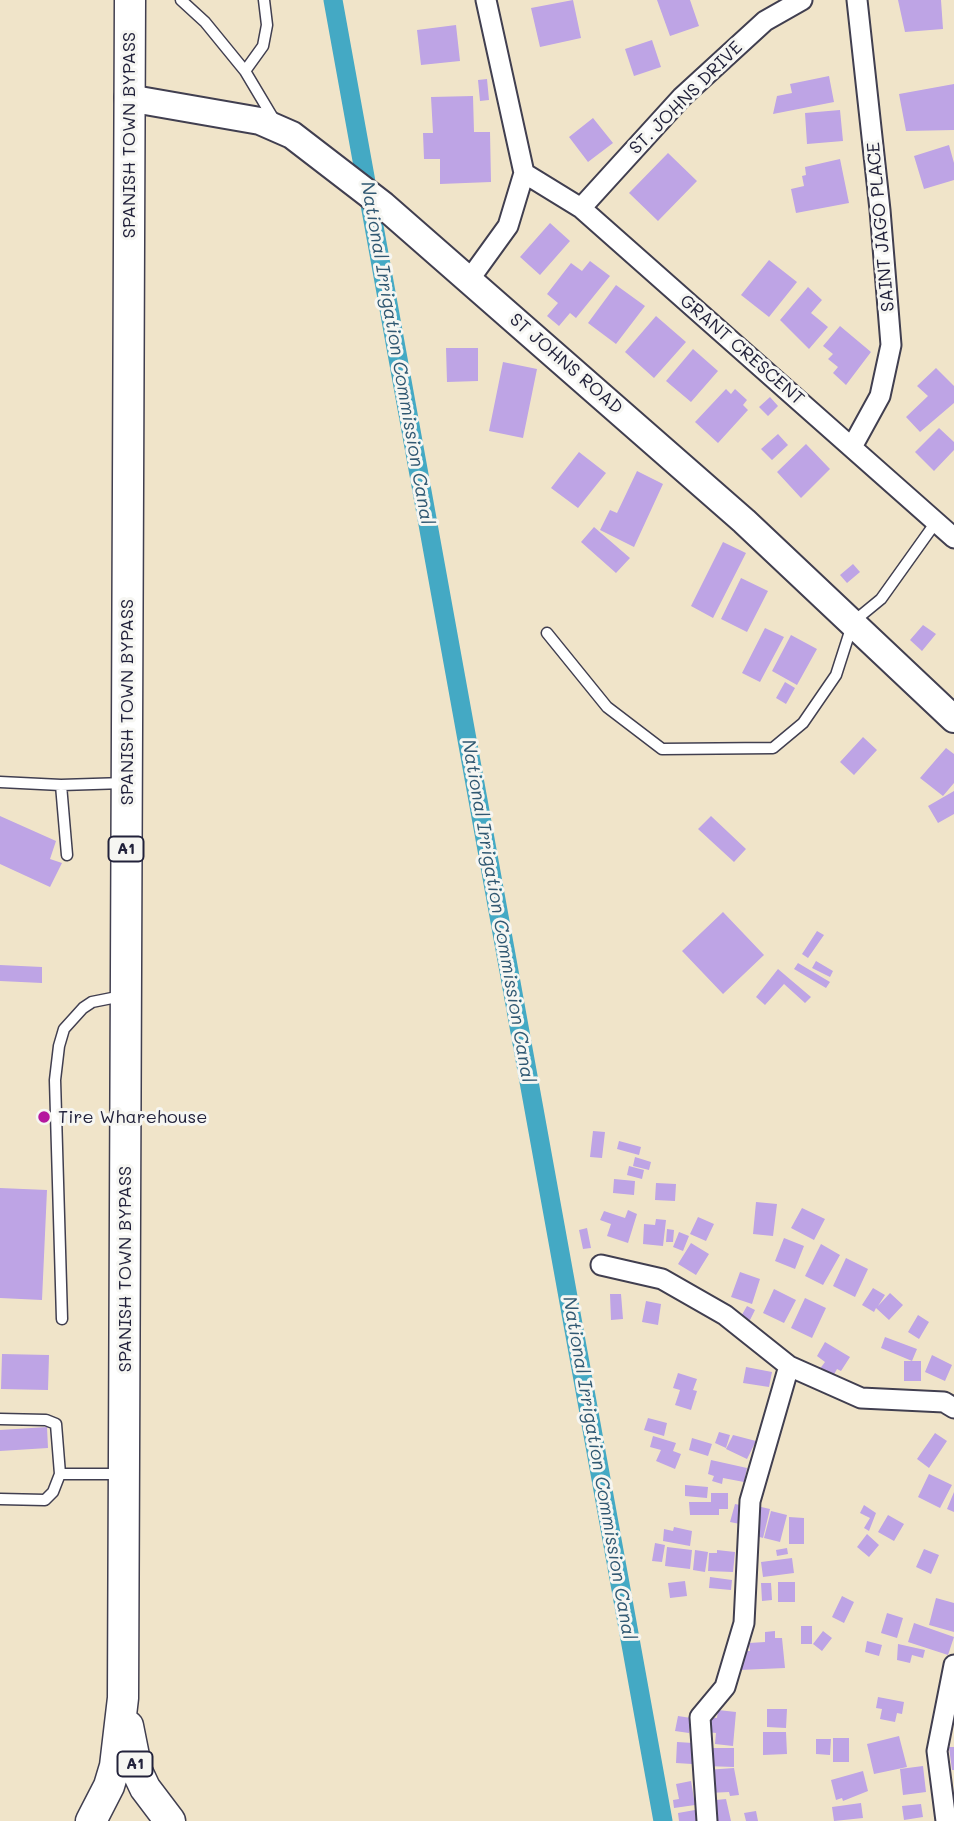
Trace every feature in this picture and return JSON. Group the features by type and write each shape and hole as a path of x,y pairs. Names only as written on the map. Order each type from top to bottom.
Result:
{"main road":[{"name":"SPANISH TOWN BYPASS","path":"91,1821 109,1786 115,1766 123,1698 130,0"},
{"name":"SPANISH TOWN BYPASS","path":"123,1698 137,1771 145,1788 170,1821"}],"street":[{"path":"469,280 508,226 524,173 486,0"},
{"name":"ST. JOHNS DRIVE","path":"581,208 682,97 765,21 802,0"},
{"name":"SAINT JAGO PLACE","path":"852,447 880,396 891,345 880,210 857,0"},
{"name":"ST JOHNS ROAD","path":"128,98 212,110 278,126 351,180 744,521 954,719"},
{"name":"GRANT CRESCENT","path":"524,173 581,208 954,538"},
{"path":"601,1265 662,1279 725,1315 789,1366 861,1398 944,1402 954,1408"},
{"path":"707,1821 700,1717 725,1687 744,1623 750,1501 789,1366"},
{"path":"946,1821 937,1751 954,1666"}],"lane":[{"path":"181,0 205,22 246,71 278,126"},
{"path":"246,71 262,46 267,25 264,0"},
{"path":"547,633 607,707 662,749 773,748 803,723 836,675 853,622 881,599 936,522"},
{"path":"0,782 61,785 126,783"},
{"path":"61,785 67,855"},
{"path":"62,1319 55,1080 59,1046 64,1029 83,1008 92,1002 126,995"},
{"path":"0,1419 46,1420 56,1424 59,1434 60,1474 53,1492 45,1500 0,1499"},
{"path":"60,1474 124,1474"}],"building":[{"path":"573,0 581,38 540,47 531,8"},
{"path":"657,0 690,0 699,26 670,36"},
{"path":"898,0 941,0 943,29 905,32"},
{"path":"456,25 460,61 421,65 417,30"},
{"path":"652,40 661,67 634,76 625,49"},
{"path":"829,76 834,102 773,114 777,96 792,93 790,84"},
{"path":"487,79 489,100 480,101 478,80"},
{"path":"954,84 954,130 906,131 899,94"},
{"path":"473,96 474,132 490,132 491,182 440,184 440,159 424,159 423,133 433,133 431,97"},
{"path":"840,110 843,141 807,144 805,113"},
{"path":"593,118 613,143 588,162 569,137"},
{"path":"949,145 954,163 954,180 924,189 914,156"},
{"path":"668,153 697,181 658,221 629,193"},
{"path":"840,159 849,203 796,213 791,189 804,186 802,176 806,175 805,167"},
{"path":"550,223 570,241 540,275 520,257"},
{"path":"769,260 797,282 769,317 741,295"},
{"path":"590,261 610,276 576,318 570,313 559,326 547,316 558,303 547,294 571,263 582,271"},
{"path":"616,285 645,306 616,344 588,323"},
{"path":"808,287 822,300 811,313 828,327 809,349 780,320"},
{"path":"656,316 686,342 654,378 625,352"},
{"path":"840,326 871,352 846,385 833,373 838,367 828,359 833,354 823,346"},
{"path":"446,348 478,348 478,381 447,382"},
{"path":"693,349 718,371 691,402 666,381"},
{"path":"503,362 537,369 523,438 489,431"},
{"path":"936,368 954,386 954,403 920,432 906,417 928,396 917,386"},
{"path":"726,389 731,394 735,389 747,400 743,405 748,410 718,443 695,422"},
{"path":"770,397 778,406 768,416 759,407"},
{"path":"939,428 954,442 954,450 934,471 915,452"},
{"path":"778,434 788,445 772,460 761,449"},
{"path":"806,444 830,469 801,498 777,472"},
{"path":"579,452 606,473 578,508 551,488"},
{"path":"637,471 663,484 634,547 600,530 610,510 617,513"},
{"path":"594,527 630,558 616,573 581,542"},
{"path":"723,542 746,553 713,618 691,606"},
{"path":"853,564 860,572 847,583 840,575"},
{"path":"741,578 768,591 747,632 721,619"},
{"path":"923,625 936,634 922,651 910,640"},
{"path":"765,628 784,637 760,682 742,673"},
{"path":"791,635 817,649 797,685 772,671"},
{"path":"785,682 795,688 786,704 776,698"},
{"path":"863,737 877,750 854,775 840,762"},
{"path":"946,748 954,754 954,783 943,796 920,778"},
{"path":"954,791 954,814 938,823 928,806"},
{"path":"0,816 56,841 50,859 62,863 50,887 0,864"},
{"path":"711,816 746,849 734,862 698,829"},
{"path":"723,912 764,955 723,994 682,951"},
{"path":"817,931 824,935 808,958 802,954"},
{"path":"816,961 833,971 830,977 812,968"},
{"path":"798,963 830,982 826,988 794,969"},
{"path":"0,965 42,967 42,983 0,981"},
{"path":"778,969 811,997 805,1003 784,984 765,1005 756,997"},
{"path":"593,1131 605,1132 602,1158 590,1157"},
{"path":"619,1141 641,1147 639,1155 617,1149"},
{"path":"635,1157 651,1162 649,1170 633,1166"},
{"path":"629,1166 644,1170 642,1179 627,1175"},
{"path":"614,1179 635,1181 634,1195 613,1193"},
{"path":"656,1183 676,1184 675,1201 655,1200"},
{"path":"0,1188 47,1190 42,1300 0,1298"},
{"path":"756,1202 777,1204 773,1236 753,1234"},
{"path":"802,1208 825,1219 814,1240 791,1228"},
{"path":"628,1210 637,1214 628,1243 607,1236 611,1224 600,1220 604,1211 625,1218"},
{"path":"698,1217 714,1224 706,1241 690,1234"},
{"path":"656,1219 666,1220 663,1246 643,1244 644,1224 655,1225"},
{"path":"587,1228 591,1248 583,1249 579,1230"},
{"path":"667,1229 674,1230 673,1242 666,1242"},
{"path":"679,1232 689,1236 683,1251 673,1247"},
{"path":"784,1238 804,1246 795,1269 775,1261"},
{"path":"691,1243 709,1254 696,1275 678,1264"},
{"path":"821,1244 840,1255 823,1285 805,1276"},
{"path":"846,1258 868,1269 855,1297 833,1286"},
{"path":"740,1272 760,1279 752,1304 731,1297"},
{"path":"873,1288 885,1295 878,1306 890,1293 903,1305 889,1320 876,1308 874,1312 862,1305"},
{"path":"774,1289 796,1300 784,1323 763,1313"},
{"path":"610,1294 621,1294 623,1319 611,1320"},
{"path":"805,1298 826,1308 812,1338 791,1328"},
{"path":"646,1301 661,1304 658,1325 642,1322"},
{"path":"747,1306 755,1310 749,1322 740,1318"},
{"path":"918,1315 929,1322 919,1339 908,1332"},
{"path":"885,1337 917,1349 912,1361 881,1348"},
{"path":"825,1342 850,1357 841,1371 837,1369 832,1378 819,1370 825,1362 817,1356"},
{"path":"2,1354 49,1355 48,1390 1,1389"},
{"path":"932,1355 952,1365 945,1381 925,1372"},
{"path":"904,1361 921,1361 921,1381 904,1381"},
{"path":"746,1367 772,1372 769,1387 743,1383"},
{"path":"678,1373 697,1379 693,1390 697,1391 691,1410 675,1405 680,1390 673,1388"},
{"path":"648,1418 667,1423 664,1436 644,1430"},
{"path":"47,1427 48,1448 0,1451 0,1430"},
{"path":"719,1432 730,1435 726,1448 715,1443"},
{"path":"935,1433 947,1441 929,1468 917,1459"},
{"path":"733,1435 756,1441 747,1459 726,1449"},
{"path":"653,1436 676,1443 673,1451 681,1454 675,1469 656,1461 661,1450 650,1447"},
{"path":"692,1438 712,1444 708,1456 689,1450"},
{"path":"711,1460 747,1468 744,1482 723,1478 722,1484 712,1481 714,1476 708,1474"},
{"path":"929,1474 952,1485 940,1508 918,1497"},
{"path":"685,1485 708,1487 707,1498 685,1496"},
{"path":"954,1492 954,1512 947,1509"},
{"path":"711,1493 728,1493 728,1509 719,1509 719,1515 690,1515 689,1502 711,1502"},
{"path":"735,1504 745,1506 740,1524 730,1522"},
{"path":"864,1505 876,1513 869,1531 864,1528 870,1518 860,1513"},
{"path":"757,1506 770,1509 763,1538 750,1534"},
{"path":"771,1511 787,1515 780,1542 764,1538"},
{"path":"888,1515 904,1524 894,1541 878,1532"},
{"path":"789,1517 804,1518 804,1544 789,1544"},
{"path":"674,1527 692,1531 690,1546 663,1541 664,1529 673,1531"},
{"path":"867,1534 879,1545 869,1557 857,1547"},
{"path":"655,1543 665,1545 662,1562 652,1561"},
{"path":"667,1547 692,1550 690,1569 665,1566"},
{"path":"787,1548 788,1554 777,1556 776,1550"},
{"path":"924,1549 939,1555 931,1574 916,1567"},
{"path":"695,1550 708,1552 705,1572 693,1570"},
{"path":"717,1550 735,1552 733,1572 708,1571 709,1553 717,1553"},
{"path":"792,1558 794,1573 763,1577 761,1562"},
{"path":"710,1577 732,1580 731,1590 709,1588"},
{"path":"685,1581 687,1596 670,1598 668,1583"},
{"path":"778,1582 795,1582 795,1602 778,1602"},
{"path":"761,1583 771,1583 772,1600 762,1601"},
{"path":"842,1596 854,1602 844,1623 832,1617"},
{"path":"936,1598 954,1603 954,1632 929,1625"},
{"path":"887,1613 903,1618 897,1638 881,1633"},
{"path":"914,1623 954,1637 948,1655 908,1642"},
{"path":"801,1626 812,1626 812,1644 801,1644"},
{"path":"775,1631 775,1638 782,1638 785,1668 739,1670 738,1651 750,1651 749,1643 765,1642 765,1632"},
{"path":"823,1631 832,1638 822,1651 813,1644"},
{"path":"867,1641 882,1645 879,1656 865,1652"},
{"path":"898,1644 925,1650 923,1658 912,1655 910,1663 897,1660"},
{"path":"878,1697 904,1702 902,1714 897,1713 895,1722 880,1719 882,1709 876,1708"},
{"path":"767,1709 787,1709 786,1728 767,1727"},
{"path":"718,1710 736,1712 733,1746 715,1744 716,1733 708,1732 709,1717 717,1718"},
{"path":"678,1716 691,1718 689,1733 675,1731"},
{"path":"763,1732 786,1732 787,1754 763,1755"},
{"path":"899,1736 907,1767 874,1774 867,1744"},
{"path":"833,1738 849,1738 849,1762 833,1762"},
{"path":"816,1739 831,1739 830,1755 816,1754"},
{"path":"677,1742 693,1743 692,1764 676,1763"},
{"path":"949,1747 954,1747 954,1770 952,1770"},
{"path":"705,1748 734,1748 734,1767 705,1766"},
{"path":"923,1766 926,1792 903,1795 900,1769"},
{"path":"734,1768 739,1795 730,1796 729,1792 708,1793 706,1770"},
{"path":"863,1771 868,1791 843,1801 842,1798 836,1800 831,1780"},
{"path":"691,1781 695,1805 674,1808 673,1800 679,1799 676,1784"},
{"path":"726,1799 731,1821 709,1821 706,1801"},
{"path":"861,1803 863,1818 834,1821 832,1807"},
{"path":"921,1804 923,1817 904,1820 902,1806"},
{"path":"695,1810 698,1821 679,1821 678,1813"},
{"path":"756,1811 758,1821 746,1821 744,1813"}],"waterway":[{"name":"National Irrigation Commission Canal","path":"333,0 663,1821"}],"place":[{"name":"Tire Wharehouse","path":"44,1117"}]}
